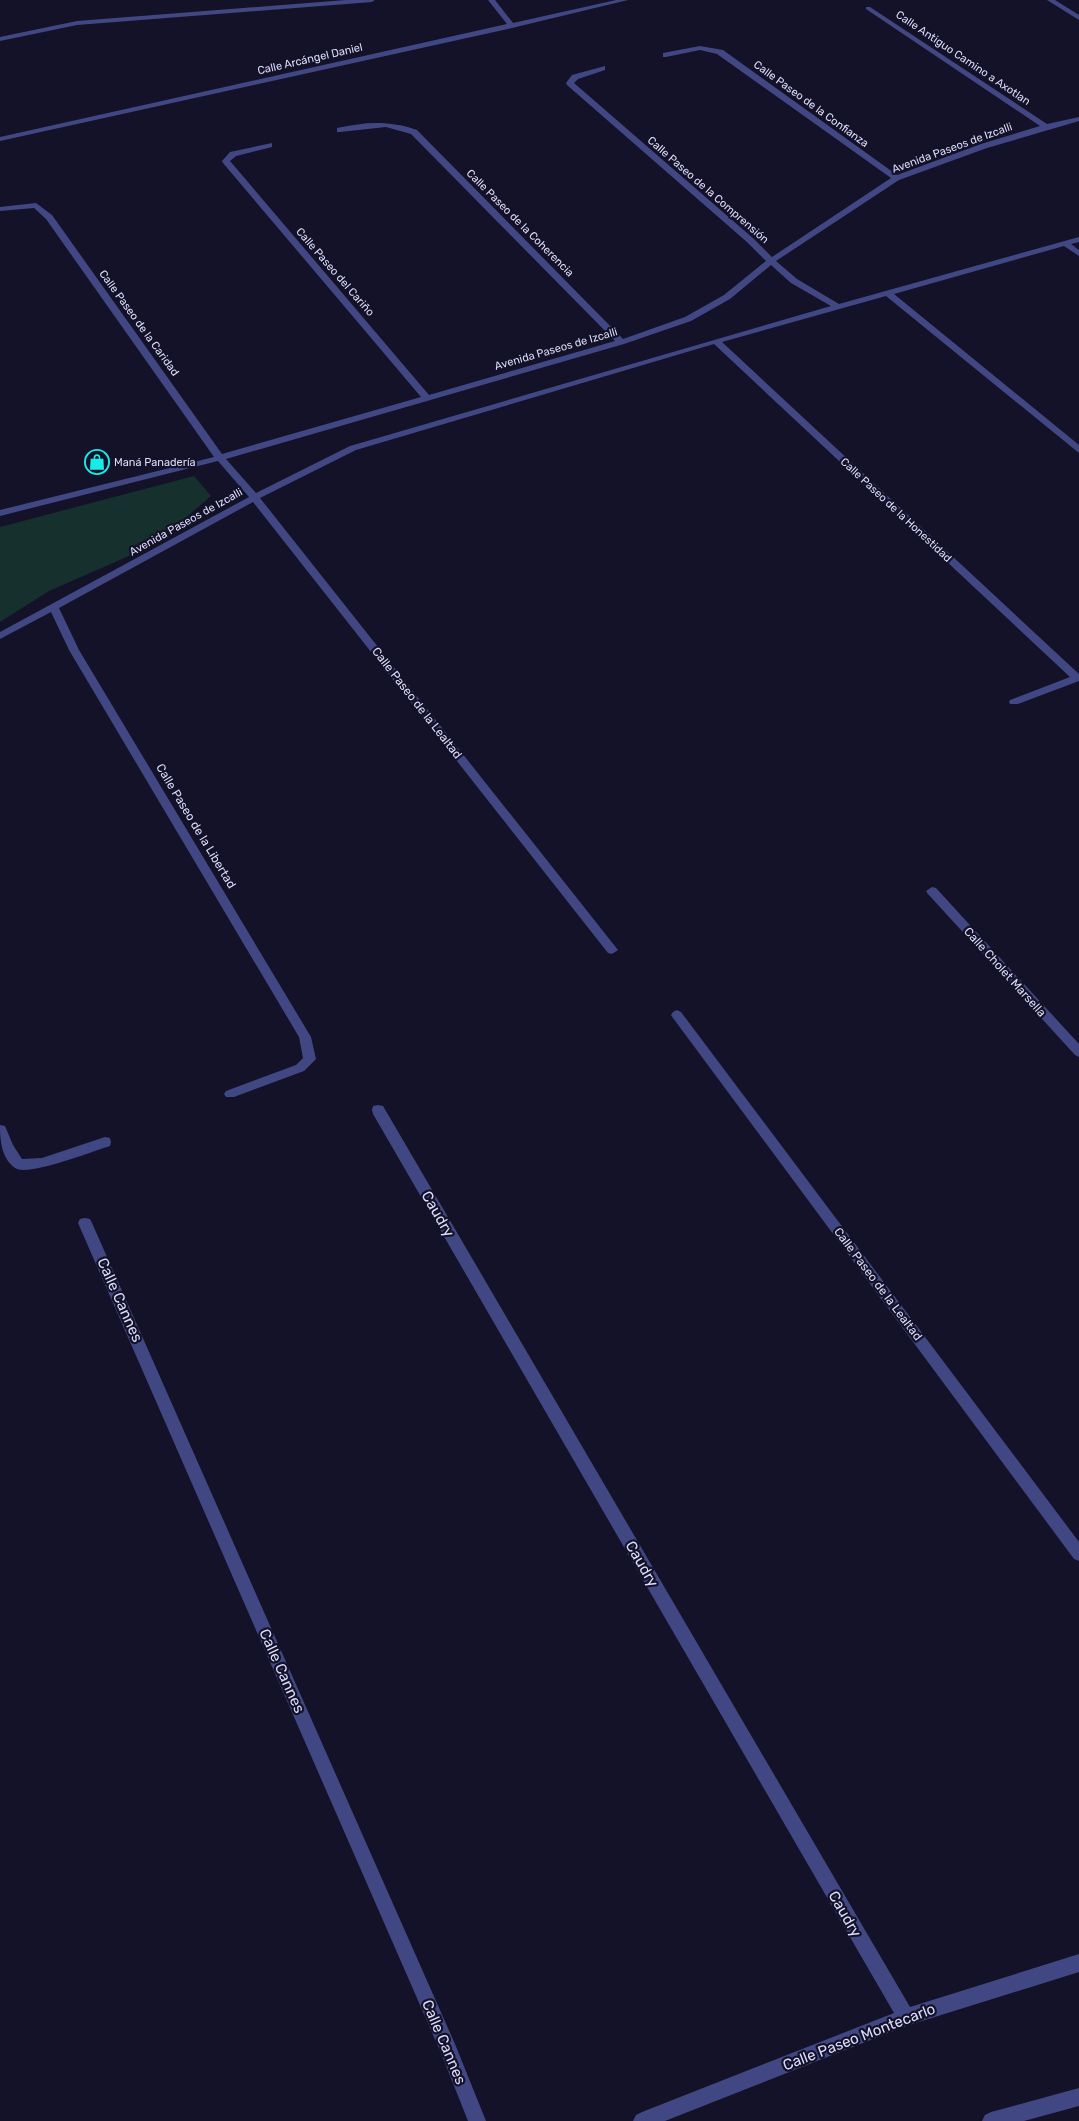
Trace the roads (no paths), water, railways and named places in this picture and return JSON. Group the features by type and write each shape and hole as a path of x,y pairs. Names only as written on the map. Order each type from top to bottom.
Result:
{"street":[{"path":"0,39 77,23 372,0"},
{"path":"491,0 512,26"},
{"path":"591,0 600,5"},
{"name":"Calle Arcángel Daniel","path":"0,139 625,0"},
{"path":"1050,0 1079,18"},
{"name":"Calle Antiguo Camino a Axotlan","path":"868,8 1046,127"},
{"name":"Calle Paseo de la Confianza","path":"666,55 702,48 712,48 720,52 896,178"},
{"name":"Calle Paseo de la Comprensión","path":"602,68 575,77 570,83 794,281 838,307"},
{"name":"Avenida Paseos de Izcalli","path":"0,513 220,458 622,342 688,319 726,297 771,261 896,178 984,146 1079,119"},
{"name":"Calle Paseo de la Coherencia","path":"340,130 382,123 398,125 414,132 622,342"},
{"name":"Calle Paseo del Cariño","path":"269,145 233,154 226,161 410,376 426,398"},
{"name":"Calle Paseo de la Caridad","path":"0,209 36,205 55,225 220,458"},
{"name":"Avenida Paseos de Izcalli","path":"0,636 254,498 353,448 716,341 1079,239"},
{"path":"1065,243 1079,254"},
{"path":"888,294 1079,450"},
{"name":"Calle Paseo de la Honestidad","path":"716,341 1078,678 1014,702"},
{"name":"Calle Paseo de la Lealtad","path":"220,458 254,498 612,950"},
{"name":"Calle Paseo de la Libertad","path":"54,608 74,650 305,1037 310,1059 300,1068 230,1094"},
{"name":"Calle Cholet Marsella","path":"932,891 1079,1052"},
{"name":"Calle Paseo de la Lealtad","path":"677,1015 1079,1554"},
{"name":"Caudry","path":"378,1110 906,2017"},
{"path":"0,1130 8,1148 19,1164 42,1163 106,1142"},
{"name":"Calle Cannes","path":"86,1223 449,2050 477,2121"},
{"name":"Calle Paseo Montecarlo","path":"642,2121 906,2017 1079,1963"},
{"path":"991,2121 1079,2097"}],"place":[{"name":"Maná Panadería","path":"97,462"}]}
